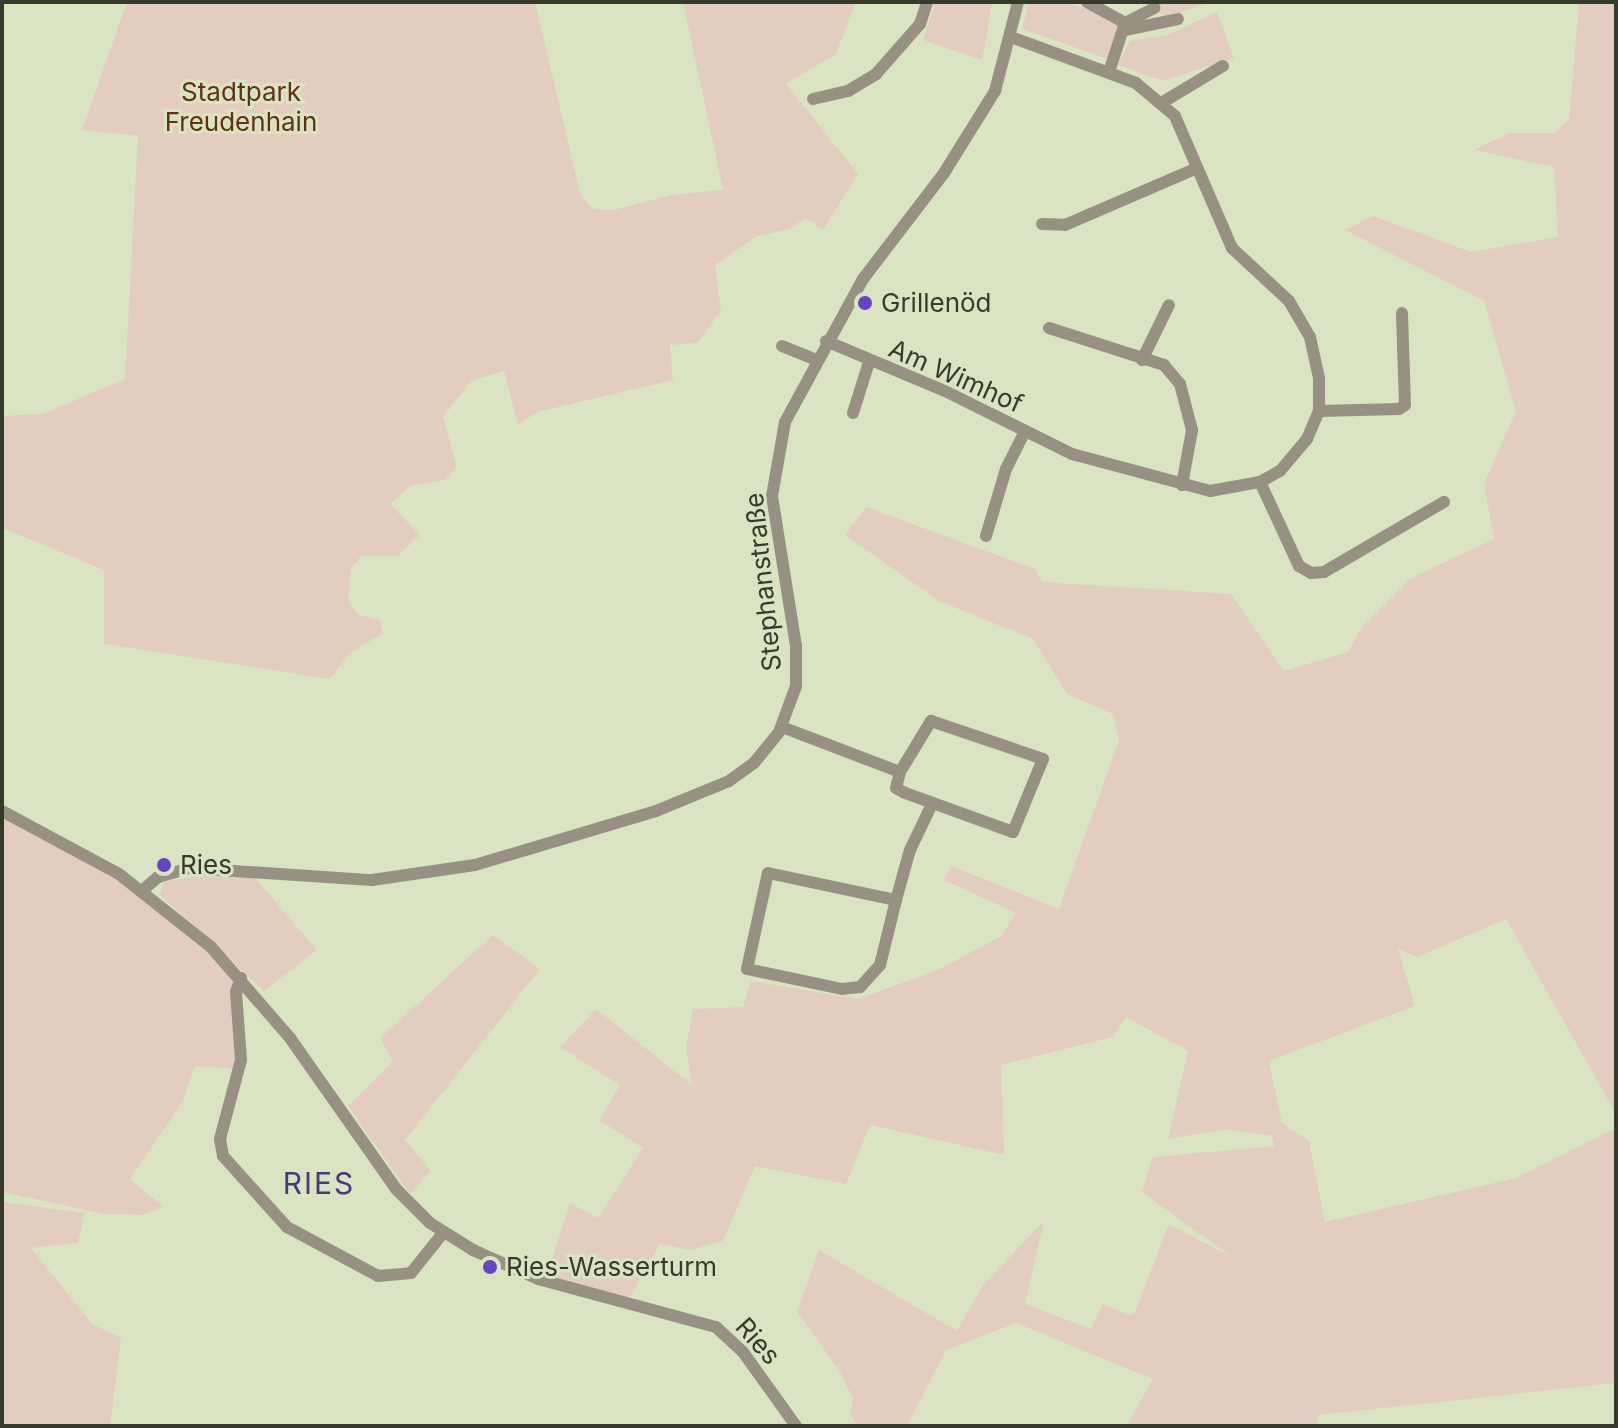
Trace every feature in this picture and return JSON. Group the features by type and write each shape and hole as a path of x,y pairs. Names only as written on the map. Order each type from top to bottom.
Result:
{"street":[{"path":"813,99 848,91 876,74 920,24 927,2"},
{"name":"Stephanstraße","path":"143,890 158,877 189,868 372,880 538,849 656,811 729,781 754,763 782,727 796,686 797,665 775,522 774,465 785,422 826,341 995,91 1018,2"},
{"path":"1087,2 1119,15 1125,26"},
{"path":"1109,72 1125,26 1154,8"},
{"path":"1125,26 1178,19"},
{"path":"1011,37 1109,72 1163,102 1187,140 1195,169 1232,248 1289,301 1310,337 1319,378 1319,411 1399,409 1405,405 1402,313"},
{"path":"1163,102 1223,66"},
{"path":"1042,224 1065,225 1195,169"},
{"path":"1142,360 1169,305"},
{"path":"1049,328 1164,365 1189,403 1192,430 1182,485"},
{"name":"Am Wimhof","path":"826,341 869,362 945,391 1025,431 1125,472 1210,491 1260,482 1294,457 1319,411"},
{"path":"782,346 816,360"},
{"name":"Am Wimhof","path":"853,413 869,362"},
{"name":"Am Wimhof","path":"986,536 1006,469 1025,431"},
{"path":"1260,482 1299,566 1311,573 1324,572 1444,502"},
{"path":"931,721 1043,759 1016,830 932,804 896,788 900,772 931,721"},
{"path":"782,727 900,772"},
{"path":"896,900 768,873 747,969 842,989 860,987 880,965 910,850 932,804"},
{"name":"Ries","path":"2,811 67,842 143,890 241,978 344,1108 396,1189 443,1233 499,1264 567,1289 716,1327 743,1352 796,1426"},
{"path":"241,978 236,992 241,1060 220,1139 223,1156 287,1227 378,1276 411,1273 443,1233"}],"green space":[{"name":"Stadtpark Freudenhain","path":"127,2 535,2 580,193 593,209 614,210 671,195 723,190 683,2 856,2 836,54 786,84 858,174 823,230 805,218 790,229 757,236 715,265 721,311 697,343 670,345 673,380 537,412 518,425 504,371 471,381 443,417 457,468 445,480 410,486 390,504 420,535 398,556 361,556 351,569 348,600 359,615 380,620 383,633 349,654 330,679 104,644 104,570 2,528 2,416 43,414 125,379 138,136 82,130"},
{"path":"936,2 992,4 982,60 923,40"},
{"path":"1029,2 1059,2 1109,14 1122,23 1108,59 1022,29"},
{"path":"1147,2 1211,2 1165,17"},
{"path":"1579,2 1616,2 1616,1114 1506,919 1417,957 1398,949 1415,1006 1269,1061 1282,1123 1309,1141 1325,1222 1516,1178 1616,1128 1616,1383 1318,1415 1317,1426 1126,1426 1153,1379 1016,1323 946,1350 907,1426 858,1426 850,1415 853,1399 839,1370 797,1312 819,1250 957,1331 983,1285 1044,1221 1025,1304 1091,1329 1103,1304 1128,1315 1135,1312 1169,1224 1233,1258 1142,1192 1153,1157 1274,1146 1272,1136 1227,1129 1168,1139 1188,1051 1126,1017 1113,1037 1001,1065 1004,1155 870,1125 846,1184 755,1166 723,1241 691,1250 660,1244 629,1299 547,1275 570,1203 598,1218 643,1148 599,1120 620,1085 560,1047 596,1009 692,1085 686,1048 693,1009 743,1007 751,981 858,999 940,969 1001,936 1016,913 944,880 951,866 1059,909 1119,740 1113,714 1067,694 1033,639 939,601 845,535 866,507 1035,569 1042,582 1231,594 1284,671 1348,652 1361,628 1411,578 1494,539 1484,484 1516,411 1484,301 1345,230 1373,216 1471,252 1558,237 1554,167 1474,150 1509,133 1554,133 1569,120"},
{"path":"1217,12 1234,58 1163,81 1118,65 1130,41 1167,35"},
{"path":"6,813 84,852 241,978 240,1069 195,1066 182,1103 130,1179 164,1207 142,1215 104,1214 2,1192 2,822"},
{"path":"214,873 255,878 317,950 264,991 160,895 164,882"},
{"path":"493,935 540,969 405,1140 431,1171 410,1194 348,1106 393,1061 380,1038"},
{"path":"2,1202 85,1213 78,1243 31,1248 92,1324 121,1338 110,1426 2,1426"}],"place":[{"name":"Grillenöd","path":"865,303"},
{"name":"Ries","path":"164,865"},
{"name":"Ries-Wasserturm","path":"490,1267"}],"district":[{"name":"RIES","path":"319,1183"}]}
